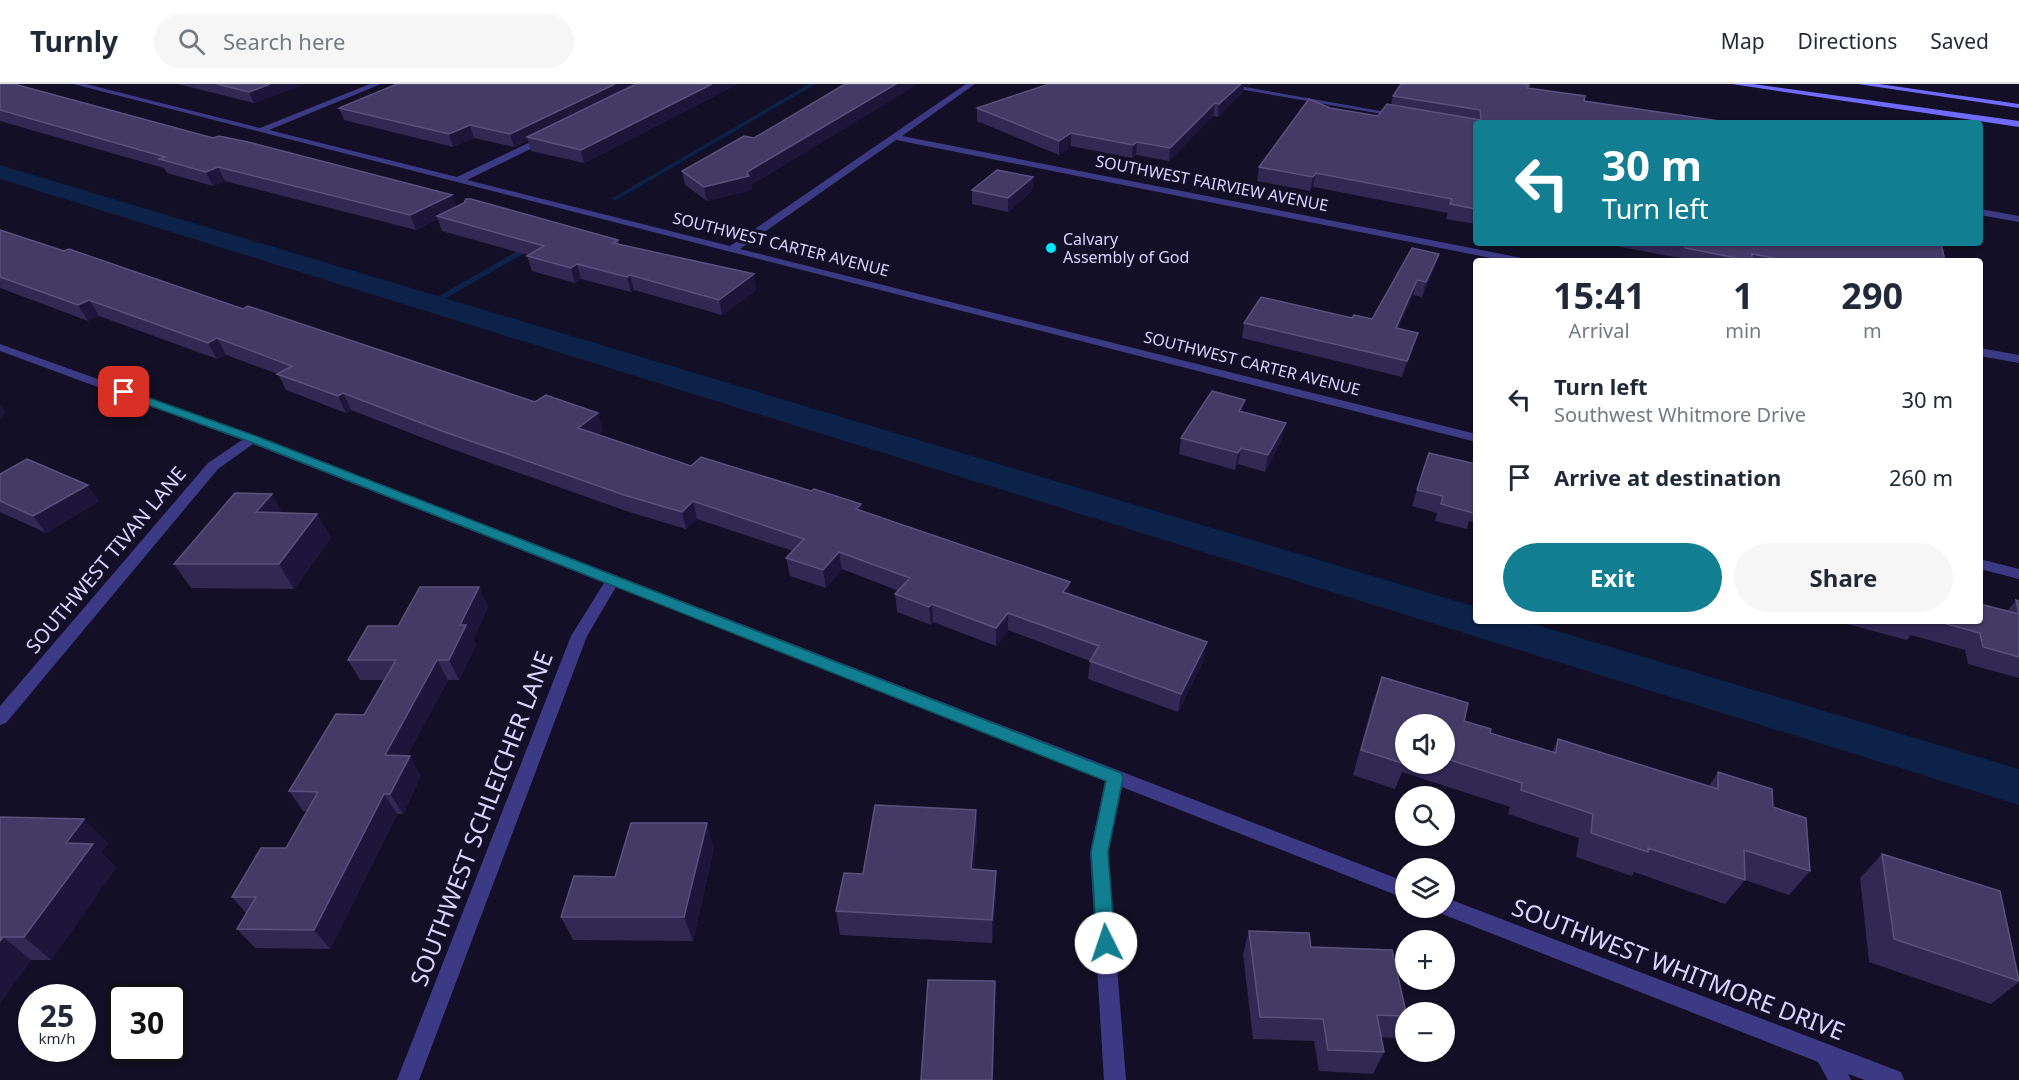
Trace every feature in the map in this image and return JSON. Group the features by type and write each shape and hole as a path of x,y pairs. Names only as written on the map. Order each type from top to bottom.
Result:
{"main road":[{"path":"1736,84 2019,124"},
{"path":"1862,84 2019,106"}],"street":[{"name":"SOUTHWEST CARTER AVENUE","path":"77,84 91,85 731,250 1473,437"},
{"path":"262,130 377,84"},
{"path":"731,250 971,84"},
{"path":"1214,84 1408,116"},
{"path":"459,180 552,135"},
{"name":"SOUTHWEST FAIRVIEW AVENUE","path":"895,137 1507,258"},
{"path":"1983,213 2019,219"},
{"path":"0,347 252,439 1395,887"},
{"path":"1983,353 2019,359"},
{"name":"SOUTHWEST TIVAN LANE","path":"0,718 213,466 252,439"},
{"path":"1983,565 2019,574"},
{"name":"SOUTHWEST SCHLEICHER LANE","path":"408,1080 579,636 612,581"},
{"path":"1115,778 1099,852 1116,1080"},
{"name":"SOUTHWEST WHITMORE DRIVE","path":"1455,910 1893,1080"},
{"path":"1826,1055 1840,1080"}],"building":[{"path":"0,84 14,84 213,138 219,136 248,142 452,195 410,215 218,167 206,172 159,159 165,157 0,110"},
{"path":"217,84 270,84 249,92"},
{"path":"397,84 615,84 510,134 470,125 449,134 339,108"},
{"path":"636,84 712,84 581,150 527,137"},
{"path":"845,84 896,84 747,172 749,176 704,187 682,171 744,136 754,138"},
{"path":"1049,84 1241,84 1219,104 1215,103 1170,148 1137,142 1133,145 1071,133 1059,141 977,108"},
{"path":"1401,84 1520,84 1529,85 1527,88 1585,96 1584,101 1713,120 1481,120 1480,110 1393,96"},
{"path":"1309,99 1330,108 1378,116 1387,104 1481,120 1473,120 1473,208 1450,204 1452,199 1316,173 1313,177 1259,167"},
{"path":"997,170 1033,177 1008,198 972,190"},
{"path":"466,199 618,240 613,243 754,274 719,300 630,275 627,277 577,264 571,268 527,256 544,246 437,216 464,203"},
{"path":"0,230 64,251 69,249 243,309 248,306 535,402 546,395 598,413 578,428 691,466 701,457 861,504 856,509 1070,582 1063,592 1207,642 1181,694 1090,661 1099,646 1008,613 996,628 932,604 929,607 895,594 910,578 839,552 823,570 786,558 804,539 693,501 682,512 624,495 442,431 343,393 338,396 277,374 292,366 217,338 208,343 89,300 78,305 0,277"},
{"path":"1685,246 1942,246 1944,258 1774,258 1752,254 1752,258 1737,258 1685,248"},
{"path":"1412,248 1439,254 1426,282 1417,280 1396,328 1418,333 1407,361 1244,323 1261,297 1352,318 1354,315 1372,319"},
{"path":"1212,391 1245,400 1239,411 1286,423 1268,455 1241,448 1238,453 1181,438"},
{"path":"1429,453 1473,463 1473,513 1441,504 1443,496 1417,490"},
{"path":"27,459 88,485 33,516 0,501 0,474"},
{"path":"235,493 272,494 256,512 317,514 279,564 174,564"},
{"path":"420,587 479,587 460,625 466,625 449,660 437,660 385,755 410,756 390,794 384,794 314,930 237,929 256,897 232,897 261,848 286,848 318,792 289,791 336,714 364,715 396,660 348,660 368,626 398,626"},
{"path":"1983,605 2019,614 2019,657 1983,647 1980,633 1947,624 1983,624"},
{"path":"1382,677 1468,703 1464,721 1491,729 1490,733 1556,753 1558,739 1718,789 1718,772 1772,789 1773,807 1806,818 1810,871 1744,850 1745,880 1648,848 1648,852 1591,833 1593,814 1521,790 1522,783 1455,762 1455,714 1395,714 1395,761 1361,750"},
{"path":"875,805 976,810 971,869 996,871 992,920 836,911 844,873 863,874"},
{"path":"0,817 84,819 66,843 93,844 24,937 3,937 0,941"},
{"path":"631,823 707,823 684,917 561,917 574,876 615,877"},
{"path":"1882,854 2000,891 2019,981 1894,939"},
{"path":"1249,931 1309,933 1311,947 1392,950 1395,963 1395,990 1401,990 1404,1002 1395,1002 1395,1016 1377,1015 1384,1052 1328,1050 1323,1019 1260,1017"},
{"path":"928,980 995,981 992,1080 921,1080"}],"waterway":[{"path":"614,199 813,84"},
{"path":"0,172 1473,621"},
{"path":"431,303 531,247"},
{"path":"1484,624 2019,787"}],"place":[{"name":"Calvary Assembly of God","path":"1051,248"}],"route":[{"path":"124,392 252,439 1115,778 1099,852 1106,943"}]}
